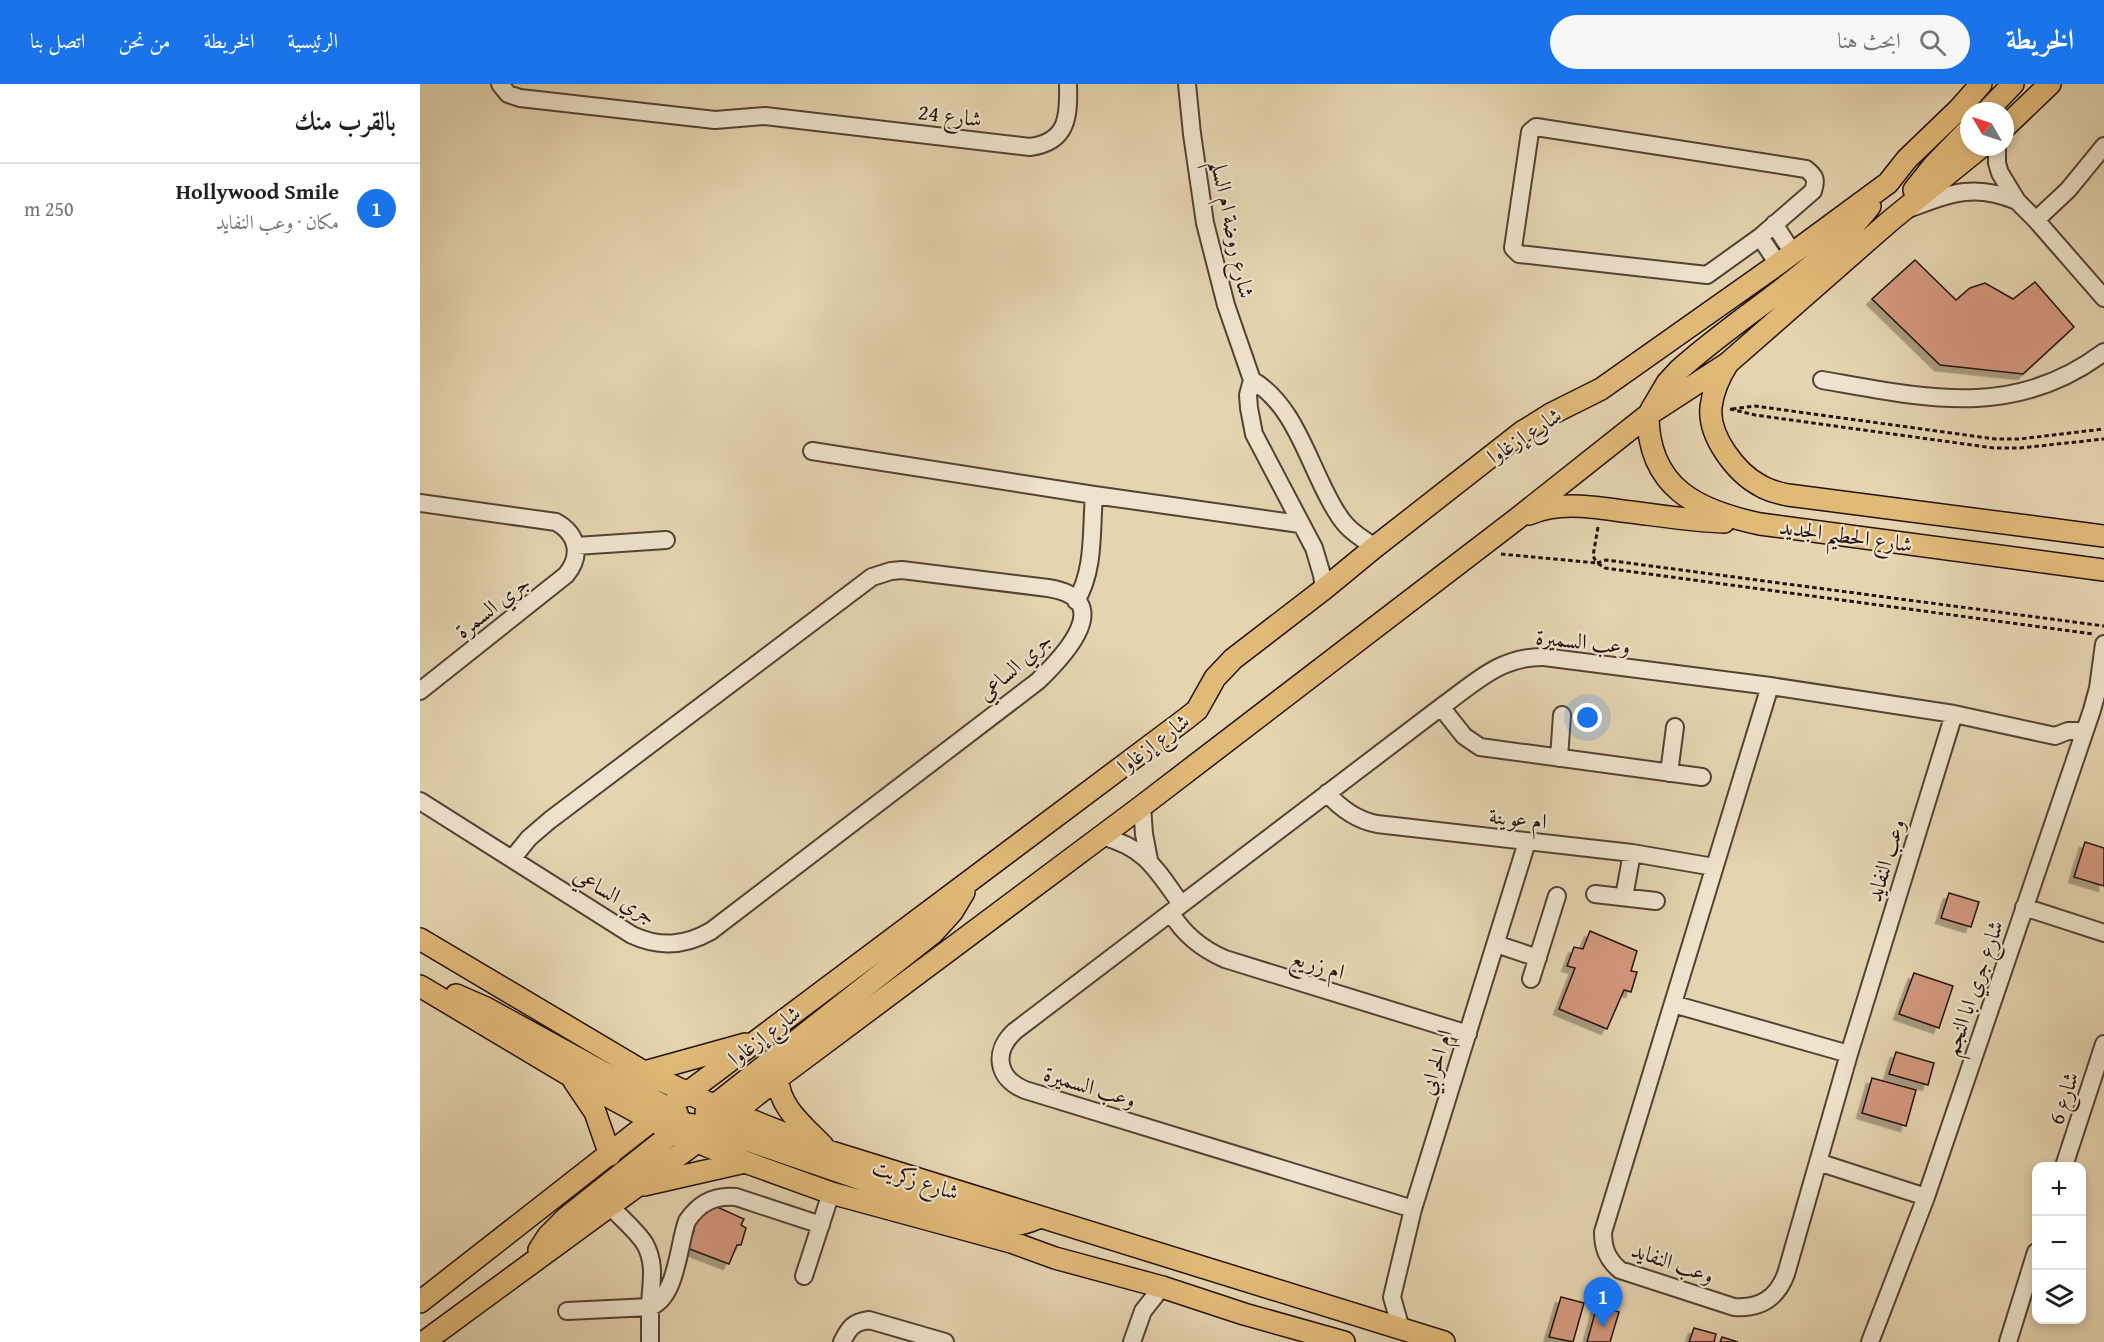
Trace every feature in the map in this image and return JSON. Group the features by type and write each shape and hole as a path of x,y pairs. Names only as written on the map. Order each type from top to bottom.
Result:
{"main road":[{"path":"1959,109 1969,84"},
{"name":"شارع إزغاوا","path":"687,1093 1197,710 1223,668 1522,432 1551,414 1601,389 1786,259 1888,183 1907,159 1959,109 1981,84"},
{"path":"1996,102 2013,84"},
{"path":"2014,118 2050,84"},
{"path":"1895,217 1934,165 1960,138"},
{"name":"شارع إزغاوا","path":"733,1113 1142,806 1518,518 1647,415 1728,363 1895,217 1970,156"},
{"path":"1647,415 1667,383 1679,370 1816,264 1857,223 1888,183"},
{"name":"شارع الحطيم الجديد","path":"1728,363 1713,393 1712,421 1719,440 1730,459 1743,474 1762,487 1788,495 2104,536"},
{"name":"شارع الحطيم الجديد","path":"1647,415 1652,447 1656,460 1666,477 1679,492 1695,504 1715,512 1760,524 2104,570"},
{"path":"1518,518 1536,511 1562,506 1583,506 1700,521 1760,524"},
{"path":"532,1263 556,1226 933,933 952,912 970,880"},
{"path":"420,939 644,1072 687,1093 689,1101 689,1122 636,1187 424,1342"},
{"path":"422,987 443,991 474,1002 689,1122 992,1224 1020,1224 1038,1218"},
{"name":"شارع زكريت","path":"422,987 569,1075 689,1122 745,1162 831,1193 1011,1242 1055,1258 1162,1287 1244,1314 1344,1342"},
{"path":"644,1072 757,1040"},
{"path":"569,1075 595,1112 610,1155"},
{"path":"778,1078 779,1091 786,1107 828,1151"},
{"name":"شارع زكريت","path":"689,1122 733,1113 828,1151 1038,1218 1182,1260 1444,1342"},
{"path":"420,1302 610,1155 689,1122"},
{"path":"636,1187 745,1162"}],"street":[{"name":"شارع 24","path":"500,84 508,94 520,98 715,120 765,116 1030,147 1053,139 1064,126 1069,110 1068,84"},
{"name":"شارع روضة ام السلم","path":"1187,84 1205,223 1226,305 1252,380 1248,395 1254,434 1319,561 1324,589"},
{"path":"1536,127 1806,169 1814,175 1816,182 1813,191 1760,237 1711,273 1702,276 1519,254 1514,248 1530,132 1536,127"},
{"path":"2036,220 2068,190 2104,146"},
{"path":"1997,156 2000,173 2017,201 2104,298"},
{"path":"1895,217 1945,195 1963,191 1990,192 2017,201"},
{"path":"1774,224 1786,259"},
{"path":"1760,237 1786,259"},
{"path":"1822,380 1934,398 1990,398 2048,384 2081,367 2104,351"},
{"path":"1252,380 1265,388 1281,406 1330,501 1344,523 1358,536 1375,546"},
{"path":"812,451 1300,524"},
{"path":"512,859 529,838 550,820 872,577 891,571 912,571 1064,591 1076,601 1089,569 1094,495"},
{"path":"420,503 556,522 569,531 576,546 666,540"},
{"name":"جري السمرة","path":"420,691 566,575 575,562 576,546"},
{"name":"جري الساعي","path":"420,801 643,940 666,945 690,942 720,924 1038,681 1060,659 1079,634 1082,614 1076,601"},
{"name":"شارع جري ابا النجم","path":"1870,1342 1926,1197 2076,754 2101,691 2104,644"},
{"name":"وعب السميرة","path":"1413,1209 1024,1090 1009,1080 1001,1064 1001,1054 1008,1037 1441,707 1508,662 1532,657 1770,686 1954,714 2055,736 2068,731 2084,731"},
{"name":"وعب النفايد","path":"1770,686 1603,1232 1605,1250 1614,1265 1627,1274 1734,1307 1745,1308 1767,1301 1782,1285 1849,1054 1954,714"},
{"path":"1441,707 1464,736 1479,747 1702,777"},
{"path":"1559,758 1562,715"},
{"path":"1669,773 1675,727"},
{"name":"وعب السميرة","path":"2055,736 2064,747 2076,754"},
{"name":"ام عوينة","path":"1327,794 1349,814 1366,822 1527,842 1632,852 1714,867"},
{"path":"1142,806 1143,834 1149,860 1176,908"},
{"path":"1101,836 1132,847 1149,860"},
{"name":"ام الحرابي","path":"1401,1329 1392,1298 1413,1209 1527,842"},
{"path":"1624,897 1632,852"},
{"path":"1595,894 1656,901"},
{"path":"1531,979 1557,896"},
{"path":"2024,907 2104,933"},
{"name":"ام زريع","path":"1176,908 1187,935 1199,945 1225,959 1468,1034"},
{"path":"1496,944 1538,958"},
{"path":"1673,1004 1849,1054"},
{"name":"شارع 6","path":"2066,1162 2100,1072 2104,1044"},
{"path":"1818,1162 1926,1197"},
{"path":"804,1276 831,1193"},
{"path":"567,1311 650,1307 660,1302 669,1289 687,1221 709,1200 727,1196 736,1197 820,1225"},
{"path":"610,1206 639,1237 649,1253 653,1271 650,1342"},
{"path":"2008,1342 2032,1268"},
{"path":"1141,1282 1143,1311"},
{"path":"1132,1342 1143,1311 1162,1287"},
{"path":"1365,1318 1380,1310 1392,1298"},
{"path":"842,1342 848,1331 858,1322 869,1320 945,1342"}],"path":[{"path":"2104,429 2019,439 1995,439 1755,406 1730,409 1755,415 1994,448 2020,448 2104,439"},
{"path":"1599,519 1593,556 1597,563 1605,568 2104,636"},
{"path":"1473,551 1597,563 1606,560 2104,626"}],"building":[{"path":"1915,260 1956,300 1970,288 1985,283 2013,299 2035,282 2074,327 2023,374 1940,365 1872,299"},
{"path":"2085,842 2104,848 2104,886 2074,877"},
{"path":"1949,893 1979,902 1971,927 1941,918"},
{"path":"1590,931 1637,951 1631,971 1637,972 1631,992 1624,990 1607,1029 1559,1009 1575,968 1567,966 1574,947 1583,949"},
{"path":"1914,973 1953,986 1939,1028 1899,1014"},
{"path":"1896,1052 1934,1063 1928,1085 1889,1074"},
{"path":"1872,1078 1916,1090 1906,1126 1862,1113"},
{"path":"706,1202 744,1219 741,1225 746,1228 741,1245 737,1245 729,1264 687,1248 694,1231 691,1228"},
{"path":"1561,1297 1584,1303 1573,1342 1549,1337"},
{"path":"1597,1306 1619,1312 1610,1342 1587,1342"},
{"path":"1694,1328 1716,1334 1714,1342 1689,1342"},
{"path":"1722,1337 1738,1342 1720,1342"}],"place":[{"name":"Hollywood Smile","path":"1603,1327"}]}
